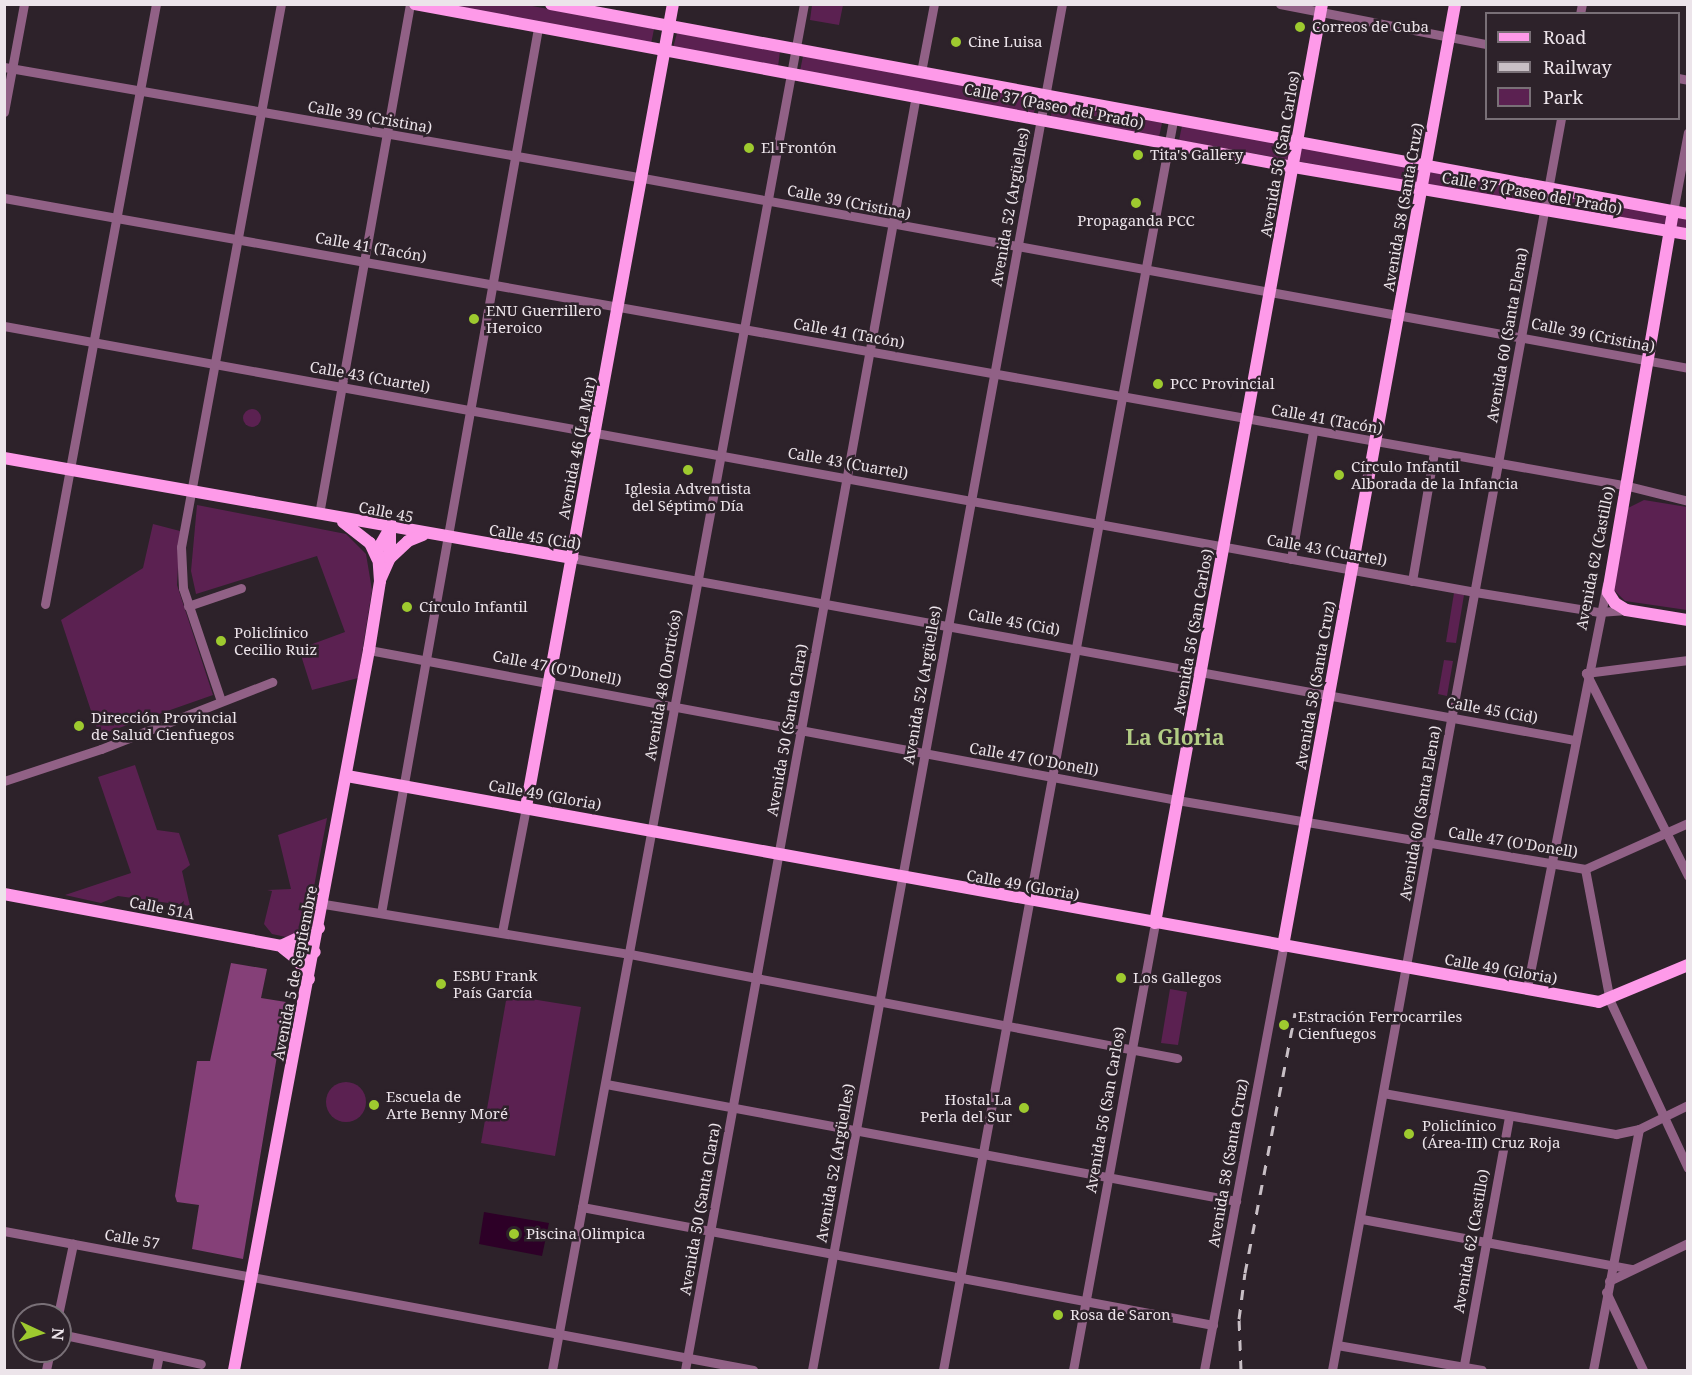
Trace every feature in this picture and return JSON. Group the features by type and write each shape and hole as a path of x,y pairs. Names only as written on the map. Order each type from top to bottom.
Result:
{"main road":[{"name":"Calle 37 (Paseo del Prado)","path":"415,4 1041,118 1294,167 1688,234"},
{"name":"Calle 37 (Paseo del Prado)","path":"550,4 1688,214"},
{"name":"Avenida 46 (La Mar)","path":"526,807 643,178 673,4"},
{"name":"Avenida 58 (Santa Cruz)","path":"1283,946 1455,4"},
{"name":"Avenida 56 (San Carlos)","path":"1155,923 1294,167 1321,8"},
{"name":"Avenida 62 (Castillo)","path":"1608,580 1673,212"},
{"path":"4,458 319,514"},
{"name":"Calle 45","path":"319,514 448,538"},
{"path":"337,518 370,543 377,558"},
{"path":"377,558 390,528"},
{"name":"Avenida 5 de Septiembre","path":"234,1371 254,1277 324,904 380,581 390,558 390,528"},
{"path":"390,558 408,541 425,535"},
{"name":"Calle 45 (Cid)","path":"448,538 572,558"},
{"name":"Avenida 5 de Septiembre","path":"377,558 380,581"},
{"path":"1608,580 1608,592 1614,603 1626,610"},
{"name":"Calle 43 (Cuartel)","path":"1626,610 1688,620"},
{"path":"351,750 361,769 376,780"},
{"name":"Calle 49 (Gloria)","path":"347,776 403,784 1030,902 1599,1002 1610,1001 1688,965"},
{"path":"342,801 356,787 376,780"},
{"name":"Calle 51A","path":"4,894 315,952"},
{"path":"309,979 297,960 280,946 319,928"}],"street":[{"path":"4,112 8,68 24,4"},
{"path":"45,604 156,4"},
{"path":"221,701 188,606 181,547 189,492 281,4"},
{"path":"319,514 410,4"},
{"name":"Avenida 48 (Dorticós)","path":"552,1371 804,4"},
{"path":"921,72 934,4"},
{"name":"Avenida 52 (Argüelles)","path":"813,1371 1062,4"},
{"path":"1280,4 1321,8 1449,38 1485,44"},
{"path":"381,913 538,28"},
{"name":"Calle 39 (Cristina)","path":"8,68 261,114 643,178 1017,248 1688,368"},
{"name":"Avenida 50 (Santa Clara)","path":"685,1371 758,978 916,95"},
{"path":"943,1371 1173,120"},
{"name":"Avenida 60 (Santa Elena)","path":"1332,1371 1362,1219 1561,120"},
{"name":"Avenida 62 (Castillo)","path":"1673,212 1688,132"},
{"name":"Calle 41 (Tacón)","path":"4,198 492,283 1122,399 1624,485 1649,494 1688,501"},
{"name":"Calle 43 (Cuartel)","path":"4,326 1475,592 1599,612 1626,610"},
{"path":"1291,559 1313,432"},
{"path":"1412,580 1434,452"},
{"path":"1621,512 1628,500 1649,494"},
{"name":"Calle 45 (Cid)","path":"572,558 698,579 1574,740"},
{"name":"Avenida 62 (Castillo)","path":"1527,988 1586,673 1608,580"},
{"path":"188,606 241,588"},
{"name":"Calle 47 (O'Donell)","path":"369,650 549,681 1053,778 1305,823 1585,869 1688,823"},
{"path":"1688,660 1586,673 1688,876"},
{"path":"4,781 101,749 273,682"},
{"name":"Avenida 46 (La Mar)","path":"502,932 526,807"},
{"path":"1585,869 1610,1001 1688,1168"},
{"path":"324,904 630,954 1177,1059"},
{"name":"Avenida 56 (San Carlos)","path":"1073,1371 1155,923"},
{"name":"Avenida 58 (Santa Cruz)","path":"1204,1371 1283,946"},
{"path":"606,1084 1236,1201"},
{"path":"1383,1093 1616,1134 1639,1130 1688,1105"},
{"name":"Avenida 62 (Castillo)","path":"1463,1369 1509,1116"},
{"path":"1593,1371 1606,1292 1639,1130"},
{"path":"582,1207 1213,1325"},
{"path":"1362,1219 1632,1269"},
{"name":"Calle 57","path":"4,1231 753,1371"},
{"path":"1609,1281 1688,1243"},
{"path":"61,1303 74,1244"},
{"path":"1606,1292 1643,1371"},
{"path":"72,1337 201,1364"},
{"path":"1337,1345 1482,1371"},
{"path":"156,1371 159,1355"}],"green space":[{"path":"437,5 527,5 654,29 651,44"},
{"path":"812,5 843,5 839,25 810,20"},
{"path":"677,33 780,51 778,67 673,48"},
{"path":"803,56 1037,99 1034,113 800,71"},
{"path":"1053,102 1162,123 1159,137 1051,116"},
{"path":"1182,126 1687,218 1687,231 1179,140"},
{"path":"248,409 256,409 261,414 259,425 248,427 243,422 243,414"},
{"path":"1644,500 1687,507 1687,610 1625,601 1613,589 1628,508"},
{"path":"197,505 346,534 366,554 372,590 358,678 312,690 299,649 345,632 317,556 196,594 191,571"},
{"path":"153,524 180,531 177,585 213,695 99,735 61,620 143,568"},
{"path":"1454,593 1464,595 1456,643 1446,642"},
{"path":"1444,660 1453,661 1447,696 1438,694"},
{"path":"135,765 157,830 179,833 190,865 182,871 190,906 118,896 101,903 65,895 131,873 98,777"},
{"path":"327,818 306,929 286,937 272,934 264,924 272,891 267,890 291,889 278,835"},
{"path":"1170,989 1187,992 1178,1045 1161,1043"},
{"path":"507,995 581,1007 555,1156 481,1143"},
{"path":"346,1082 354,1083 360,1088 365,1094 365,1110 360,1116 354,1121 346,1122 338,1121 332,1116 327,1110 326,1102 327,1094 332,1088 338,1083"}],"shaded area":[{"path":"231,963 267,969 261,998 286,1002 243,1259 192,1249 199,1205 177,1202 175,1196 197,1061 210,1061"},
{"name":"Piscina Olimpica","path":"484,1212 549,1223 542,1256 479,1244"}],"railway":[{"path":"1241,1370 1239,1319 1245,1273 1295,1013"}],"place":[{"name":"Correos de Cuba","path":"1300,27"},
{"name":"Cine Luisa","path":"956,42"},
{"name":"El Frontón","path":"749,148"},
{"name":"Tita's Gallery","path":"1138,155"},
{"name":"Propaganda PCC","path":"1136,203"},
{"name":"ENU Guerrillero Heroico","path":"474,319"},
{"name":"PCC Provincial","path":"1158,384"},
{"name":"Iglesia Adventista del Séptimo Día","path":"688,470"},
{"name":"Círculo Infantil Alborada de la Infancia","path":"1339,475"},
{"name":"Círculo Infantil","path":"407,607"},
{"name":"Policlínico Cecilio Ruiz","path":"221,641"},
{"name":"Dirección Provincial de Salud Cienfuegos","path":"79,726"},
{"name":"Los Gallegos","path":"1121,978"},
{"name":"ESBU Frank País García","path":"441,984"},
{"name":"Estración Ferrocarriles Cienfuegos","path":"1284,1025"},
{"name":"Escuela de Arte Benny Moré","path":"374,1105"},
{"name":"Hostal La Perla del Sur","path":"1024,1108"},
{"name":"Policlínico (Área-III) Cruz Roja","path":"1409,1134"},
{"name":"Piscina Olimpica","path":"514,1234"},
{"name":"Rosa de Saron","path":"1058,1315"}],"district":[{"name":"La Gloria","path":"1175,737"}]}
